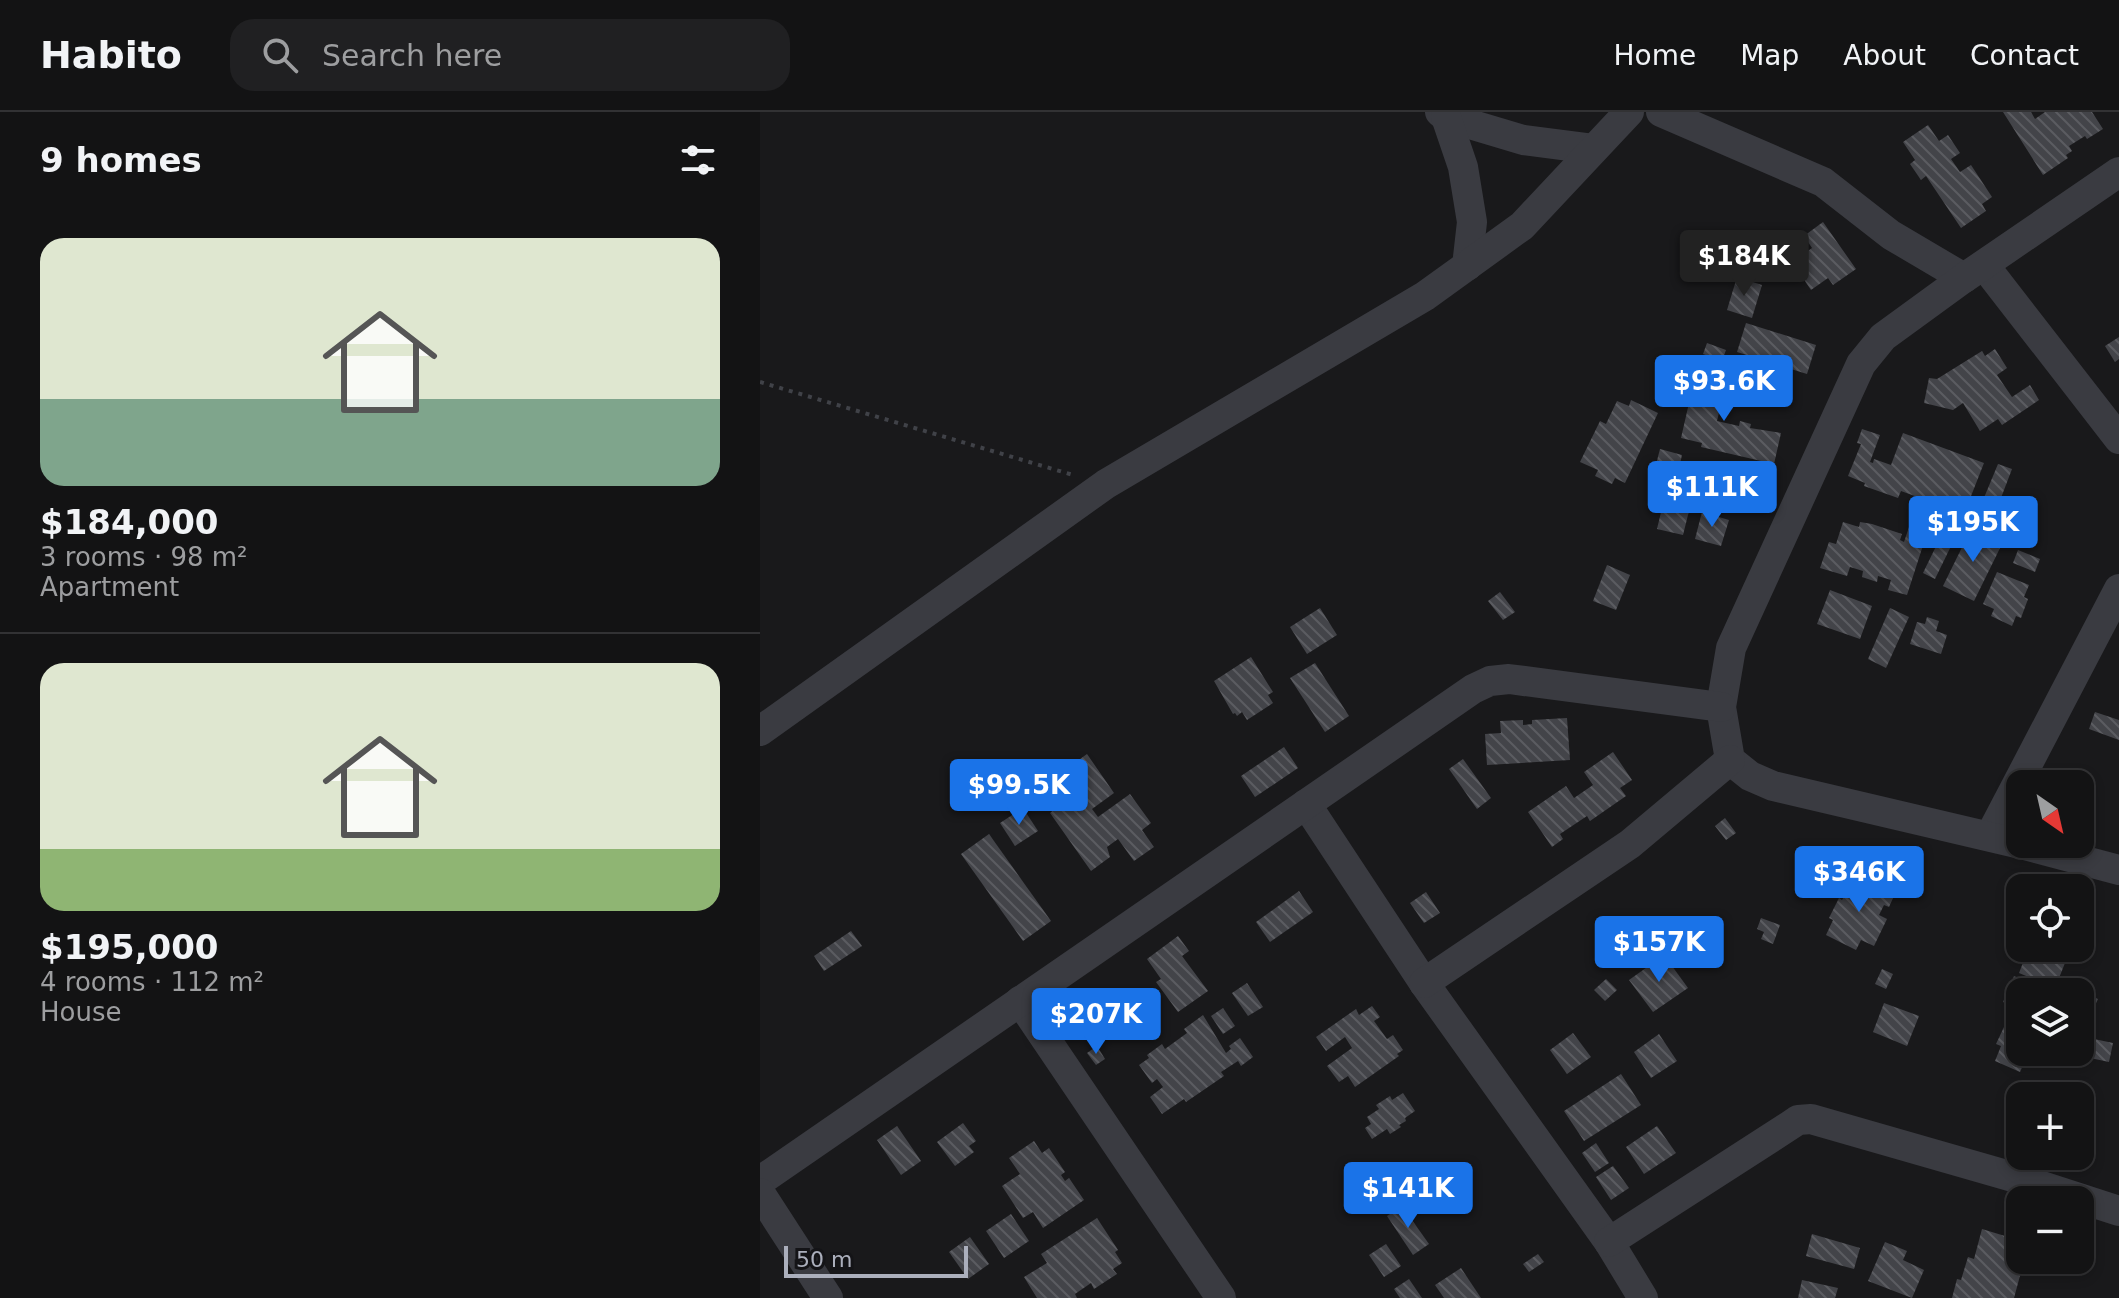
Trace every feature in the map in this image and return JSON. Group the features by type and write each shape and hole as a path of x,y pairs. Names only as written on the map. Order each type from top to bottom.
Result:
{"street":[{"path":"760,731 1106,484 1425,296 1522,226 1629,112"},
{"path":"1661,112 1823,182 1891,235 1974,271 2119,439"},
{"path":"1443,114 1523,140 1593,149"},
{"path":"1443,114 1463,167 1472,222 1467,266"},
{"path":"2006,840 1773,786 1750,776 1730,760 1721,707 1731,648 1861,364 1883,337 2119,172"},
{"path":"1990,836 2119,589"},
{"path":"760,1181 1473,689 1490,681 1509,679 1721,707"},
{"path":"1424,983 1630,844 1730,760"},
{"path":"1306,804 1424,983 1609,1242 1643,1298"},
{"path":"2073,858 2119,870"},
{"path":"1020,1001 1221,1298"},
{"path":"1609,1242 1798,1120 1811,1119 2119,1211"},
{"path":"760,1193 828,1298"}],"path":[{"path":"760,382 1106,484"}],"building":[{"path":"2003,112 2031,112 2035,119 2045,112 2092,112 2103,129 2069,146 2072,151 2066,155 2068,158 2043,175"},
{"path":"1928,125 1939,141 1948,135 1960,153 1951,159 1960,172 1971,165 1992,197 1982,204 1986,211 1961,228 1926,176 1921,180 1910,164 1915,160 1903,142"},
{"path":"1823,222 1856,269 1833,285 1828,278 1811,290 1792,262 1812,248 1804,236"},
{"path":"1759,233 1786,240 1777,273 1750,266"},
{"path":"1737,277 1762,285 1752,318 1727,310"},
{"path":"1746,323 1816,345 1807,374 1737,352"},
{"path":"2119,337 2119,359 2115,362 2105,346"},
{"path":"1707,343 1726,350 1722,361 1703,354"},
{"path":"1995,349 2007,368 1997,375 2012,397 2030,385 2039,400 2002,425 1998,419 1980,431 1963,403 1953,410 1924,403 1929,378 1937,379 1982,351 1985,356"},
{"path":"1697,368 1728,375 1717,421 1739,426 1740,421 1751,424 1750,428 1781,433 1774,464 1701,447 1702,443 1681,438"},
{"path":"1631,400 1658,413 1625,483 1615,478 1612,484 1595,476 1598,470 1580,462 1600,421 1606,424 1617,401 1629,406"},
{"path":"1862,429 1880,435 1870,462 1873,463 1874,459 1891,465 1903,433 1984,463 1964,514 1901,491 1898,498 1864,486 1865,483 1848,476 1861,444 1857,443"},
{"path":"1660,449 1682,455 1676,481 1653,476"},
{"path":"1695,461 1720,467 1713,491 1689,485"},
{"path":"1998,464 2012,469 1996,511 1981,505"},
{"path":"1732,470 1756,476 1750,499 1726,494"},
{"path":"1663,504 1689,511 1683,535 1657,529"},
{"path":"1702,512 1729,520 1721,546 1695,539"},
{"path":"1843,522 1859,527 1860,522 1872,524 1902,534 1900,540 1904,542 1909,527 1927,533 1907,595 1888,590 1891,580 1878,576 1877,582 1862,577 1863,571 1850,567 1847,576 1820,568 1829,542 1836,544"},
{"path":"1972,527 2003,542 1974,601 1943,586"},
{"path":"1941,536 1953,542 1935,579 1923,573"},
{"path":"2018,550 2040,559 2035,572 2013,563"},
{"path":"1607,565 1630,575 1616,610 1593,601"},
{"path":"1997,572 2029,585 2021,618 2016,616 2012,626 1991,616 1994,609 1983,604"},
{"path":"1830,590 1872,606 1860,639 1817,624"},
{"path":"1500,592 1515,612 1503,620 1488,601"},
{"path":"1320,608 1337,635 1307,654 1290,627"},
{"path":"1890,608 1909,617 1886,668 1868,659"},
{"path":"1927,617 1939,621 1936,631 1947,635 1941,654 1910,644 1917,622 1925,624"},
{"path":"1251,657 1273,692 1268,695 1273,703 1247,720 1242,712 1237,716 1233,714 1214,681"},
{"path":"1315,663 1349,716 1325,732 1290,678"},
{"path":"2095,712 2119,720 2119,740 2089,729"},
{"path":"1567,718 1570,760 1487,765 1485,734 1501,733 1500,721 1523,720 1523,725 1532,724 1532,720"},
{"path":"1284,747 1298,768 1255,797 1241,776"},
{"path":"1613,752 1632,780 1620,788 1626,796 1590,821 1587,816 1560,834 1563,839 1552,847 1528,812 1566,786 1574,798 1593,785 1584,772"},
{"path":"1087,754 1114,793 1092,809 1098,817 1130,794 1151,823 1142,830 1154,847 1134,861 1118,839 1107,847 1110,857 1091,871 1050,813 1056,808 1046,793 1052,789 1048,782"},
{"path":"1463,759 1491,798 1477,809 1449,769"},
{"path":"1023,808 1038,831 1015,846 1000,823"},
{"path":"1725,818 1736,833 1726,840 1715,826"},
{"path":"989,834 1051,921 1023,941 961,854"},
{"path":"1849,875 1894,896 1889,907 1884,905 1879,915 1887,919 1874,946 1861,940 1856,950 1826,935 1833,920 1829,918 1839,898 1842,900 1848,890 1844,888"},
{"path":"1299,891 1313,912 1270,942 1256,922"},
{"path":"1426,892 1440,913 1424,923 1410,903"},
{"path":"1761,918 1780,925 1773,944 1761,939 1764,932 1757,929"},
{"path":"851,931 862,946 824,971 814,956"},
{"path":"1178,936 1189,951 1182,956 1208,991 1178,1012 1156,982 1161,979 1147,959"},
{"path":"1664,955 1688,988 1653,1012 1629,980"},
{"path":"2023,962 2065,962 2059,978 2031,978 2019,973"},
{"path":"1882,969 1893,974 1886,989 1875,984"},
{"path":"1606,979 1617,990 1605,1001 1594,990"},
{"path":"1247,983 1263,1007 1248,1016 1232,993"},
{"path":"1884,1003 1919,1016 1907,1046 1873,1032"},
{"path":"1372,1006 1380,1017 1374,1021 1387,1039 1393,1035 1403,1050 1355,1087 1348,1076 1339,1082 1327,1066 1352,1048 1345,1037 1326,1051 1316,1037 1356,1009 1359,1015"},
{"path":"1223,1008 1235,1026 1223,1034 1211,1016"},
{"path":"1203,1015 1226,1053 1231,1049 1229,1046 1240,1038 1253,1057 1241,1066 1238,1061 1221,1072 1224,1076 1162,1114 1150,1097 1163,1087 1157,1079 1152,1083 1139,1065 1162,1044 1165,1049 1187,1033 1184,1029"},
{"path":"2006,1028 2006,1066 1995,1061 2001,1046 1996,1044"},
{"path":"1573,1033 1591,1057 1567,1074 1550,1050"},
{"path":"1659,1034 1677,1061 1651,1078 1634,1052"},
{"path":"2094,1039 2113,1043 2109,1062 2094,1059"},
{"path":"1097,1046 1105,1059 1096,1065 1087,1053"},
{"path":"2006,1066 2023,1066 2020,1072"},
{"path":"1621,1074 1641,1105 1584,1141 1564,1111"},
{"path":"1403,1093 1415,1111 1405,1118 1406,1121 1399,1125 1401,1127 1390,1134 1387,1129 1372,1139 1365,1128 1371,1124 1367,1117 1379,1109 1376,1105 1390,1096 1392,1100"},
{"path":"963,1123 976,1141 969,1146 974,1152 955,1166 937,1142"},
{"path":"897,1126 921,1161 901,1175 877,1140"},
{"path":"1657,1126 1676,1153 1644,1174 1626,1147"},
{"path":"1034,1141 1042,1153 1049,1148 1065,1172 1061,1175 1065,1181 1069,1178 1084,1200 1043,1228 1033,1212 1023,1218 1002,1186 1020,1174 1009,1158"},
{"path":"1596,1143 1609,1163 1595,1172 1582,1153"},
{"path":"1613,1166 1629,1188 1611,1200 1596,1177"},
{"path":"1402,1206 1429,1244 1413,1255 1387,1216"},
{"path":"1011,1214 1029,1241 1004,1258 986,1231"},
{"path":"1097,1218 1118,1250 1115,1252 1122,1263 1113,1269 1117,1274 1094,1289 1091,1283 1075,1294 1077,1298 1037,1298 1024,1277 1047,1263 1041,1254"},
{"path":"1982,1229 2005,1236 2006,1232 2006,1274 2020,1274 2014,1298 1952,1298 1968,1257 1974,1259"},
{"path":"1812,1234 1860,1248 1854,1269 1806,1256"},
{"path":"970,1237 989,1264 968,1279 949,1252"},
{"path":"1885,1242 1907,1251 1903,1260 1924,1270 1912,1298 1868,1281"},
{"path":"1386,1244 1401,1266 1384,1277 1369,1255"},
{"path":"1538,1254 1544,1262 1529,1272 1523,1264"},
{"path":"1461,1268 1481,1298 1444,1298 1435,1285"},
{"path":"1409,1279 1422,1298 1400,1298 1394,1289"},
{"path":"1802,1280 1838,1288 1835,1298 1798,1298"}]}
